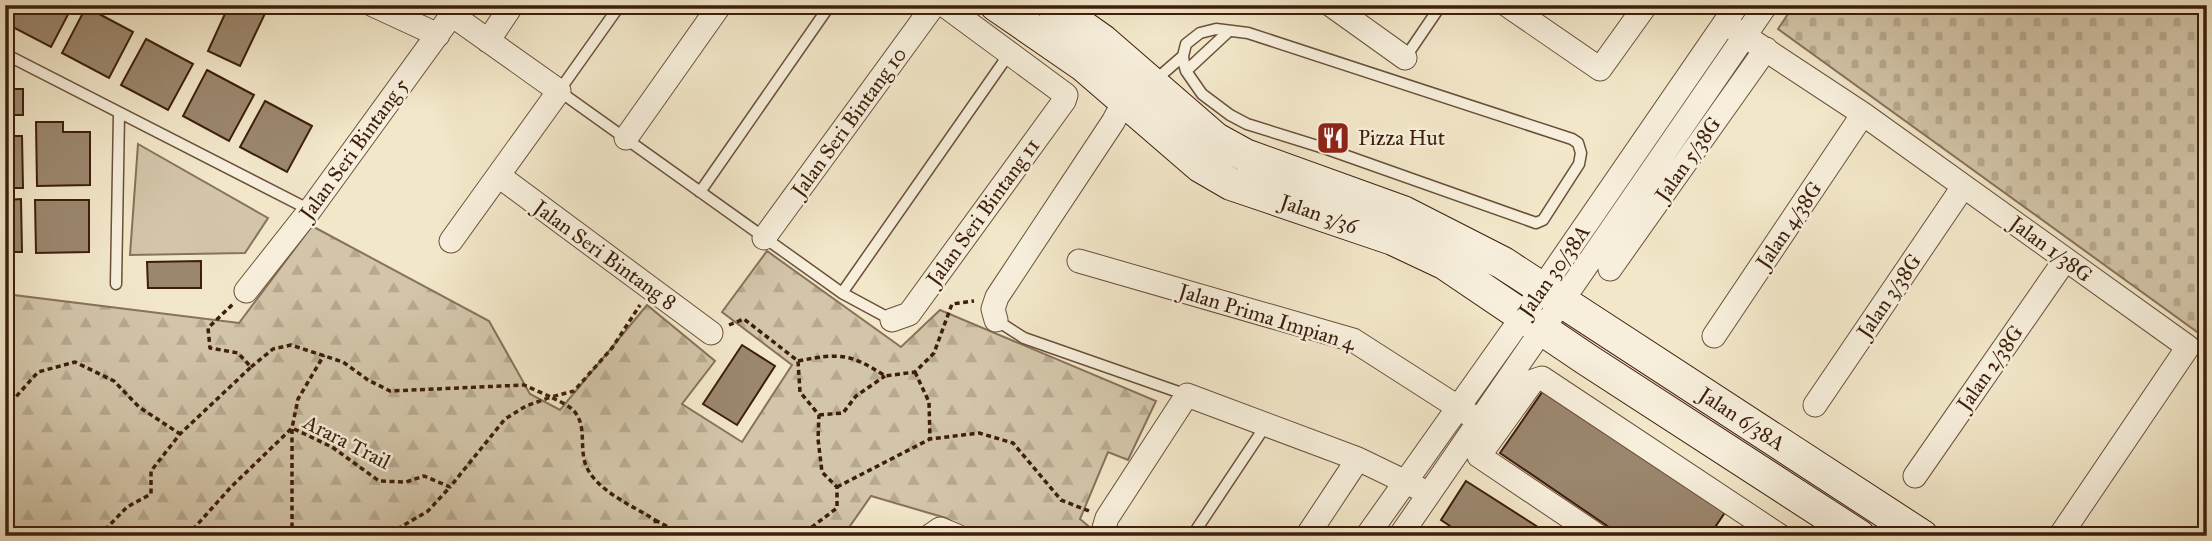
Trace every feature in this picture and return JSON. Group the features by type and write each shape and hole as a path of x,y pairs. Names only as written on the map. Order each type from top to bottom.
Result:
{"street":[{"path":"373,5 438,34"},
{"path":"488,41 512,5"},
{"path":"625,138 720,5"},
{"name":"Jalan Seri Bintang 10","path":"764,238 933,5"},
{"path":"944,5 1009,54"},
{"path":"996,5 1083,65 1140,87"},
{"path":"1052,5 1103,41 1140,87"},
{"path":"1331,5 1405,58"},
{"path":"1507,5 1601,69 1646,5"},
{"name":"Jalan 30/38A","path":"1551,295 1684,124 1766,5"},
{"path":"451,241 559,91 488,41 456,10"},
{"name":"Jalan Seri Bintang 5","path":"246,291 310,210 456,10"},
{"name":"Jalan 30/38A","path":"1405,534 1427,494 1470,450 1479,420 1533,323 1664,111 1731,14"},
{"name":"Jalan 1/38G","path":"1731,14 1745,36 1863,114 2188,347 2060,536"},
{"name":"Jalan 5/38G","path":"1610,269 1766,49"},
{"name":"Jalan Seri Bintang 11","path":"891,320 909,314 1064,101 1066,95 1009,54"},
{"path":"995,315 997,297 1113,122 1140,87"},
{"name":"Jalan 3/36","path":"1140,87 1222,126 1245,155 1393,239 1444,262 1533,323"},
{"name":"Jalan 3/36","path":"1140,87 1200,166 1231,184 1403,212 1491,256 1551,295"},
{"path":"1664,111 1684,124"},
{"name":"Jalan 4/38G","path":"1714,336 1863,114"},
{"name":"Jalan Seri Bintang 8","path":"499,176 711,333"},
{"name":"Jalan 3/38G","path":"1815,405 1963,187"},
{"name":"Jalan 2/38G","path":"1915,476 2066,260"},
{"name":"Jalan Prima Impian 4","path":"1079,261 1353,340 1479,420"},
{"name":"Jalan 6/38A","path":"1551,295 1922,536"},
{"name":"Jalan 30/38A","path":"1367,536 1459,407 1533,323"},
{"name":"Jalan 6/38A","path":"1533,323 1859,536"},
{"path":"1598,536 1470,450 1533,381 1542,378 1780,536"},
{"path":"1106,527 1187,395 1358,459 1407,481 1427,494"},
{"path":"1307,536 1358,459"},
{"path":"930,536 940,529 957,536"}],"lane":[{"path":"620,5 559,91 842,293 891,320"},
{"path":"700,192 830,5"},
{"path":"1405,58 1441,5"},
{"path":"1216,29 1229,31 1248,33 1572,139 1581,153 1579,164 1543,220 1536,223 1327,149 1247,124 1222,126 1186,71 1183,55 1186,44 1200,33 1216,29"},
{"path":"1186,71 1229,31"},
{"path":"5,54 310,210"},
{"path":"842,293 1009,54"},
{"path":"1140,87 1183,55"},
{"path":"116,284 119,114"},
{"path":"995,315 1024,338 1187,395"},
{"path":"1192,536 1266,425"}],"path":[{"path":"392,536 399,528 428,511 505,419 526,406 574,391 612,348 651,288"},
{"path":"246,291 208,328 210,348 237,353 251,367"},
{"path":"819,415 843,413 856,396 886,376 915,372 934,353 952,304 971,300 995,315"},
{"path":"711,333 744,319 798,361 800,392 819,415 818,439 822,472 837,487 838,508 800,536"},
{"path":"99,536 127,507 152,494 152,471 180,434 273,349 291,345 343,362 368,380 390,391 524,385 551,397 574,409 582,424 581,447 587,468 600,485 654,520 685,536"},
{"path":"798,361 832,354 863,361 886,376"},
{"path":"292,536 292,428 298,399 324,355"},
{"path":"5,409 38,372 75,362 114,381 139,407 180,434"},
{"path":"915,372 929,402 930,439"},
{"name":"Arara Trail","path":"187,536 231,487 292,428 332,447 379,481 406,482 424,476 450,487"},
{"path":"837,487 930,439 979,433 1013,443 1061,500 1106,527"},
{"path":"654,520 657,536"},
{"path":"399,528 407,536"}],"green space":[{"path":"1794,5 2207,5 2207,324 2200,334 1778,29"},
{"path":"138,144 268,218 245,253 130,255"},
{"path":"312,226 489,321 530,394 560,410 647,305 715,361 682,404 742,442 792,365 722,312 767,251 901,347 940,310 1156,401 1128,460 1108,452 1080,519 1100,536 974,536 946,518 871,496 843,536 5,536 5,294 239,323"}],"building":[{"path":"13,5 73,5 51,47 5,23"},
{"path":"229,5 269,5 240,66 208,51"},
{"path":"86,7 133,32 109,78 62,53"},
{"path":"146,39 193,64 168,110 121,85"},
{"path":"207,70 254,95 229,141 183,116"},
{"path":"5,89 23,89 23,115 5,115"},
{"path":"265,101 312,126 287,172 240,147"},
{"path":"36,122 63,122 63,132 90,132 90,185 37,186"},
{"path":"5,136 22,136 23,188 5,188"},
{"path":"21,199 22,252 5,252 5,200"},
{"path":"35,200 89,200 89,252 36,253"},
{"path":"201,261 201,288 148,288 147,262"},
{"path":"742,345 775,366 737,425 703,404"},
{"path":"1545,388 1726,511 1709,536 1622,536 1500,453"},
{"path":"1466,481 1552,536 1465,536 1441,520"}],"place":[{"name":"Pizza Hut","path":"1333,138"}]}
